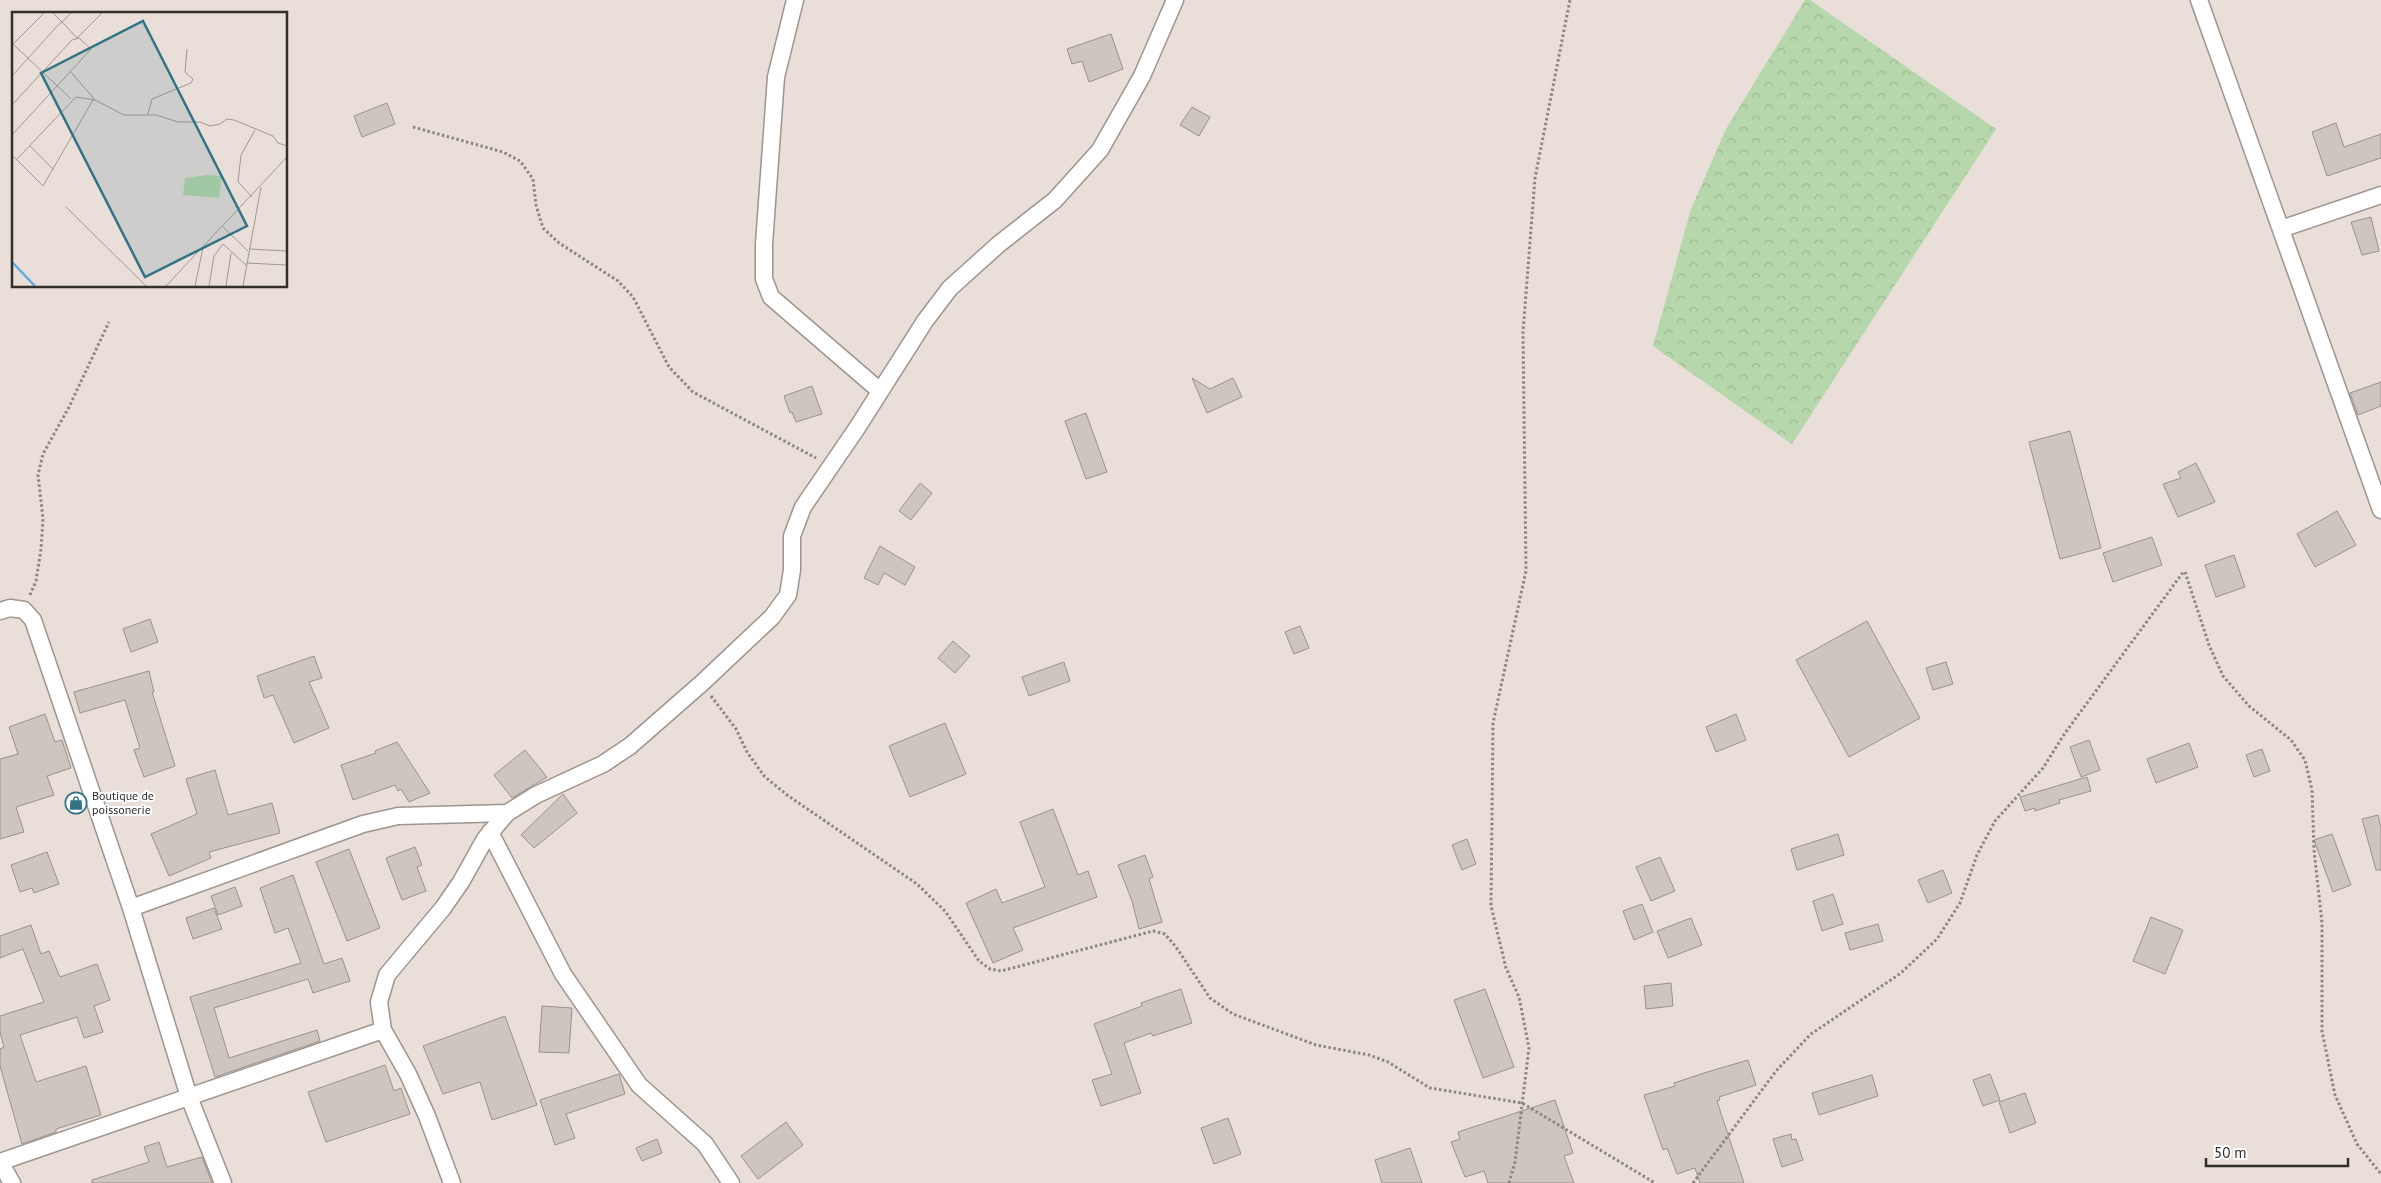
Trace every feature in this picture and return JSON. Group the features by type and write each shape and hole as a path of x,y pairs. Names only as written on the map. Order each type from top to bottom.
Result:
{"street":[{"path":"795,0 776,77 764,244 764,279 771,297 880,391"},
{"path":"452,1183 427,1116 408,1074 383,1030 379,1002 387,975 443,908 490,832 507,813 536,795 602,764 630,746 702,684 772,617 788,595 792,570 792,536 803,507 830,465 925,321 950,288 999,244 1055,200 1100,150 1142,76 1175,0"},
{"path":"2199,0 2380,504"},
{"path":"2281,229 2381,195"},
{"path":"0,611 10,608 24,610 33,620 131,908 188,1097 223,1183"},
{"path":"131,908 363,824 398,816 507,813"},
{"path":"490,832 563,974 639,1085 705,1144 731,1183"},
{"path":"12,1183 0,1162 383,1030"}],"path":[{"path":"1509,1183 1515,1162 1529,1048 1519,997 1506,968 1490,906 1493,723 1526,571 1523,332 1535,178 1570,0"},
{"path":"413,127 503,152 520,160 533,178 536,205 543,228 559,243 618,281 633,297 669,367 693,392 830,465"},
{"path":"24,610 36,581 41,549 43,519 38,475 43,454 69,407 109,322"},
{"path":"1693,1183 1776,1070 1811,1034 1901,973 1938,939 1960,903 1977,855 1995,821 2043,768 2077,717 2184,571 2209,645 2223,676 2249,706 2291,740 2305,760 2312,790 2314,850 2322,923 2322,1032 2335,1096 2357,1144 2381,1174"},
{"path":"702,684 736,729 747,752 764,776 787,795 917,884 945,911 979,961 990,969 1001,971 1153,930 1165,934 1176,947 1210,998 1233,1014 1316,1045 1369,1055 1388,1062 1430,1088 1522,1103 1655,1183"}],"green space":[{"path":"1805,0 1810,0 1996,129 1792,444 1653,346 1691,209 1726,129"}],"building":[{"path":"1111,34 1123,69 1089,82 1082,61 1072,64 1067,49"},
{"path":"387,103 395,124 362,137 354,116"},
{"path":"1192,107 1210,117 1199,136 1180,125"},
{"path":"2336,123 2344,147 2381,134 2381,158 2327,176 2312,132"},
{"path":"2371,217 2379,251 2362,255 2351,222"},
{"path":"1192,378 1210,389 1233,378 1242,397 1207,413"},
{"path":"2381,382 2381,406 2358,415 2350,393"},
{"path":"812,386 822,414 796,422 792,412 790,413 784,396"},
{"path":"1086,413 1107,472 1086,479 1065,421"},
{"path":"2070,431 2101,548 2060,559 2029,442"},
{"path":"2196,463 2215,502 2178,517 2163,484 2181,478 2178,472"},
{"path":"920,483 932,493 911,520 899,511"},
{"path":"2337,511 2356,545 2315,567 2297,534"},
{"path":"2152,537 2162,565 2113,582 2103,553"},
{"path":"880,546 915,567 905,585 884,573 878,585 864,578"},
{"path":"2234,555 2245,587 2216,597 2205,565"},
{"path":"150,619 158,642 131,652 123,629"},
{"path":"1867,621 1920,718 1849,757 1796,660"},
{"path":"1300,626 1309,648 1294,654 1285,632"},
{"path":"953,641 970,656 955,673 938,658"},
{"path":"314,656 322,678 309,682 329,728 294,743 273,695 264,698 257,676"},
{"path":"1064,662 1070,681 1029,696 1022,677"},
{"path":"1946,662 1953,684 1933,690 1926,668"},
{"path":"149,671 154,692 152,692 175,766 144,777 134,750 140,748 125,700 80,713 74,692"},
{"path":"45,714 55,742 62,740 71,768 47,776 54,795 16,807 24,832 0,839 0,759 18,754 9,727"},
{"path":"1736,714 1746,740 1716,752 1706,727"},
{"path":"945,723 966,774 910,797 889,746"},
{"path":"2089,740 2100,770 2081,777 2070,747"},
{"path":"397,742 430,793 409,802 401,789 398,791 395,785 353,800 341,765 376,753 375,751"},
{"path":"2189,743 2198,767 2156,783 2147,759"},
{"path":"2262,749 2270,771 2254,777 2246,755"},
{"path":"525,750 547,777 512,798 494,775"},
{"path":"215,770 228,815 272,803 280,833 209,852 211,858 169,876 151,834 197,814 186,779"},
{"path":"2087,777 2091,791 2059,800 2060,803 2035,811 2035,808 2025,811 2020,797"},
{"path":"563,794 577,813 534,848 521,835"},
{"path":"1053,809 1078,875 1088,871 1097,897 1013,928 1023,950 993,963 966,903 996,889 1002,903 1045,887 1020,822"},
{"path":"2378,815 2381,827 2381,870 2376,870 2362,819"},
{"path":"1838,834 1844,855 1797,870 1791,849"},
{"path":"2332,834 2351,885 2333,892 2314,840"},
{"path":"1467,839 1476,864 1462,870 1452,845"},
{"path":"415,847 422,865 417,867 426,891 402,900 386,858"},
{"path":"349,849 380,928 347,941 316,862"},
{"path":"47,852 59,884 34,893 32,888 20,892 11,865"},
{"path":"1145,855 1153,877 1149,879 1162,922 1139,929 1132,901 1118,865"},
{"path":"1660,857 1675,891 1651,901 1636,867"},
{"path":"1943,870 1952,893 1928,903 1918,880"},
{"path":"293,875 324,964 342,958 350,981 313,993 308,979 214,1008 229,1058 317,1030 320,1041 215,1077 190,997 301,963 288,928 275,933 260,888"},
{"path":"235,887 242,906 218,915 211,896"},
{"path":"1833,894 1843,924 1822,931 1813,901"},
{"path":"1642,904 1653,932 1634,940 1623,911"},
{"path":"214,908 222,929 193,939 186,918"},
{"path":"2151,917 2183,930 2165,974 2133,961"},
{"path":"1691,918 1702,945 1668,958 1657,931"},
{"path":"1878,924 1883,941 1850,950 1845,933"},
{"path":"31,925 41,954 49,951 60,977 97,964 110,1000 94,1006 103,1032 84,1038 77,1017 20,1035 36,1082 86,1066 101,1115 56,1129 56,1132 22,1144 0,1066 0,1049 4,1047 0,1032 0,1016 44,1002 23,949 0,958 0,936"},
{"path":"1671,983 1673,1006 1646,1009 1644,986"},
{"path":"1181,989 1192,1023 1153,1036 1151,1033 1124,1043 1141,1093 1101,1106 1092,1080 1112,1074 1094,1024 1142,1006 1141,1003"},
{"path":"1485,989 1514,1067 1483,1078 1454,1000"},
{"path":"542,1006 572,1008 569,1053 539,1052"},
{"path":"505,1016 537,1105 492,1120 480,1082 443,1094 423,1046"},
{"path":"1748,1060 1756,1085 1719,1097 1720,1100 1717,1101 1744,1183 1700,1183 1695,1168 1677,1174 1667,1148 1663,1150 1644,1095 1675,1086 1674,1083"},
{"path":"385,1065 394,1091 401,1088 410,1114 326,1142 308,1092"},
{"path":"619,1074 625,1094 566,1114 575,1138 555,1145 540,1100"},
{"path":"1990,1074 2000,1100 1983,1106 1973,1080"},
{"path":"1872,1075 1878,1096 1819,1115 1812,1093"},
{"path":"2025,1093 2036,1123 2010,1133 1999,1102"},
{"path":"1555,1100 1573,1153 1564,1156 1574,1183 1488,1183 1484,1171 1465,1177 1451,1142 1460,1139 1458,1132"},
{"path":"1228,1118 1241,1154 1214,1164 1201,1128"},
{"path":"786,1122 803,1145 758,1179 741,1156"},
{"path":"1791,1134 1792,1140 1796,1139 1803,1160 1782,1167 1773,1139"},
{"path":"657,1139 662,1153 642,1161 636,1148"},
{"path":"159,1142 167,1167 202,1157 212,1183 92,1183 92,1180 149,1162 144,1147"},
{"path":"1410,1148 1422,1183 1382,1183 1375,1160"}],"place":[{"name":"Boutique de poissonerie","path":"76,803"}]}
